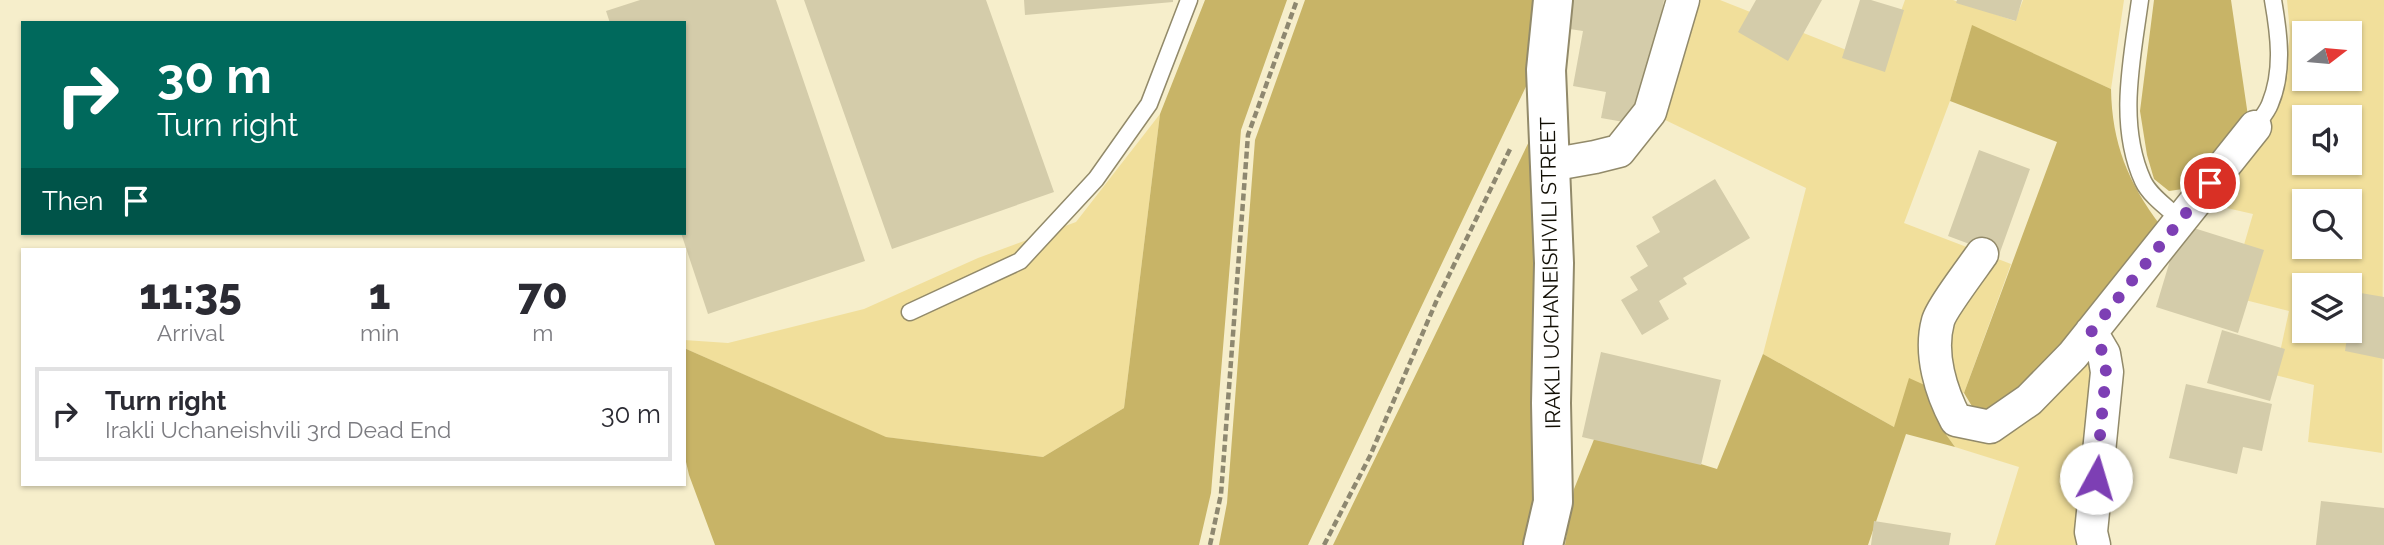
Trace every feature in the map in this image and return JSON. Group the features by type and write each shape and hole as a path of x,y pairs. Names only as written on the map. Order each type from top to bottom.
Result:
{"street":[{"name":"IRAKLI UCHANEISHVILI STREET","path":"1542,545 1553,502 1551,403 1554,263 1546,71 1553,0"},
{"path":"1550,165 1595,158 1619,150 1627,141 1650,112 1683,0"},
{"path":"1982,254 1938,320 1936,359 1944,397 1956,420 1990,427 2028,400 2073,355 2255,127"},
{"path":"2091,332 2104,354 2106,372 2091,532 2094,545"}],"lane":[{"path":"910,312 1020,261 1096,179 1149,103 1189,0"},
{"path":"2140,0 2127,105 2134,151 2144,183 2181,220"},
{"path":"2255,127 2270,104 2279,65 2278,29 2273,0"}],"path":[{"path":"1210,545 1221,494 1248,135 1297,0"},
{"path":"1324,545 1370,456 1436,302 1505,159"}],"shaded area":[{"path":"1205,0 1287,0 1241,130 1211,493 1199,545 715,545 686,462 686,349 886,437 1043,457 1124,408 1160,114"},
{"path":"1305,0 1538,0 1531,76 1308,545 1219,545 1227,503 1255,140"},
{"path":"1693,0 1720,0 1882,64 1905,0 1953,0 2015,21 2023,0 2124,0 2111,89 1972,26 1950,101 1904,223 2011,264 1964,393 1929,387 1894,427 1763,354 1806,188 1659,117"},
{"path":"2154,0 2231,0 2248,116 2190,188 2169,191 2154,179 2140,111"},
{"path":"2287,0 2384,0 2382,453 2308,442 2314,385 2275,375 2289,311 2229,296 2253,214 2205,203 2279,107 2285,81 2290,33"},
{"path":"1972,25 2111,89 2115,127 2124,162 2139,194 2161,226 2062,355 2002,410 1976,413 1964,393 2057,142 1950,101"},
{"path":"1160,114 1124,408 1043,457 885,437 686,349 686,340 728,343 864,309 978,258 1076,222"},
{"path":"1538,123 1541,457 1531,545 1333,545"},
{"path":"1763,354 1894,427 1909,378 1929,387 1945,433 1955,447 1906,434 1868,545 1565,545 1574,489 1597,432 1717,469"},
{"path":"2092,354 2075,535 2077,545 1995,545 2019,467 1955,447 1945,433 1985,439"}],"building":[{"path":"640,0 776,0 865,261 708,314 682,235 686,235 686,21 609,21 606,11"},
{"path":"804,0 986,0 1054,192 892,249"},
{"path":"1024,0 1173,0 1173,2 1025,15"},
{"path":"1568,0 1664,0 1641,125 1601,118 1606,92 1573,86 1583,31 1563,28"},
{"path":"1756,0 1822,0 1788,61 1738,32"},
{"path":"1860,0 1871,0 1904,10 1885,72 1842,58"},
{"path":"1957,0 2022,0 2016,21 1956,3"},
{"path":"1979,150 2030,169 1999,255 1948,236"},
{"path":"1715,179 1750,238 1683,278 1687,284 1659,301 1669,319 1642,335 1621,300 1638,290 1630,277 1648,266 1636,246 1660,232 1652,217"},
{"path":"2181,224 2264,250 2238,333 2156,307"},
{"path":"2362,293 2384,297 2384,359 2345,351 2346,343 2362,343"},
{"path":"2222,330 2285,349 2270,401 2207,383"},
{"path":"1601,352 1721,380 1701,465 1582,437"},
{"path":"2186,384 2272,404 2262,451 2243,447 2237,474 2169,458"},
{"path":"2321,501 2384,508 2384,545 2316,545"},
{"path":"1874,521 1951,533 1949,545 1871,545"}],"route":[{"path":"2096,478 2106,372 2104,354 2091,332 2210,183"}]}
